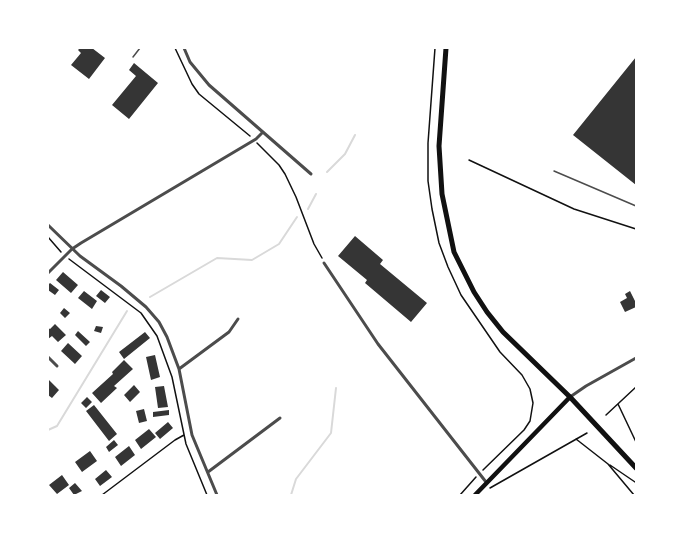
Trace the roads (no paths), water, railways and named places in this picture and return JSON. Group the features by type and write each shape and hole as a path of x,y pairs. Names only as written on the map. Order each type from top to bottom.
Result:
{"main road":[{"path":"446,48 440,146 442,194 454,252 474,292 487,312 503,332 570,397 636,468"},
{"path":"475,495 570,397"}],"street":[{"path":"184,48 190,62 209,85 311,174"},
{"path":"48,273 72,249 254,140 263,132"},
{"path":"48,225 72,249 146,307 159,322 167,337 179,370 192,435 217,495"},
{"path":"324,263 378,344 486,482"},
{"path":"179,370 229,332 238,319"},
{"path":"48,357 57,366"},
{"path":"570,397 586,386 636,358"},
{"path":"208,472 280,418"}],"lane":[{"path":"133,57 140,48"},
{"path":"554,171 636,206"}],"waterway":[{"path":"327,172 345,154 355,135"},
{"path":"308,209 316,194"},
{"path":"150,297 217,258 252,260 279,244 297,217"},
{"path":"48,430 57,426 127,311"},
{"path":"291,495 296,479 331,433 336,388"}]}
